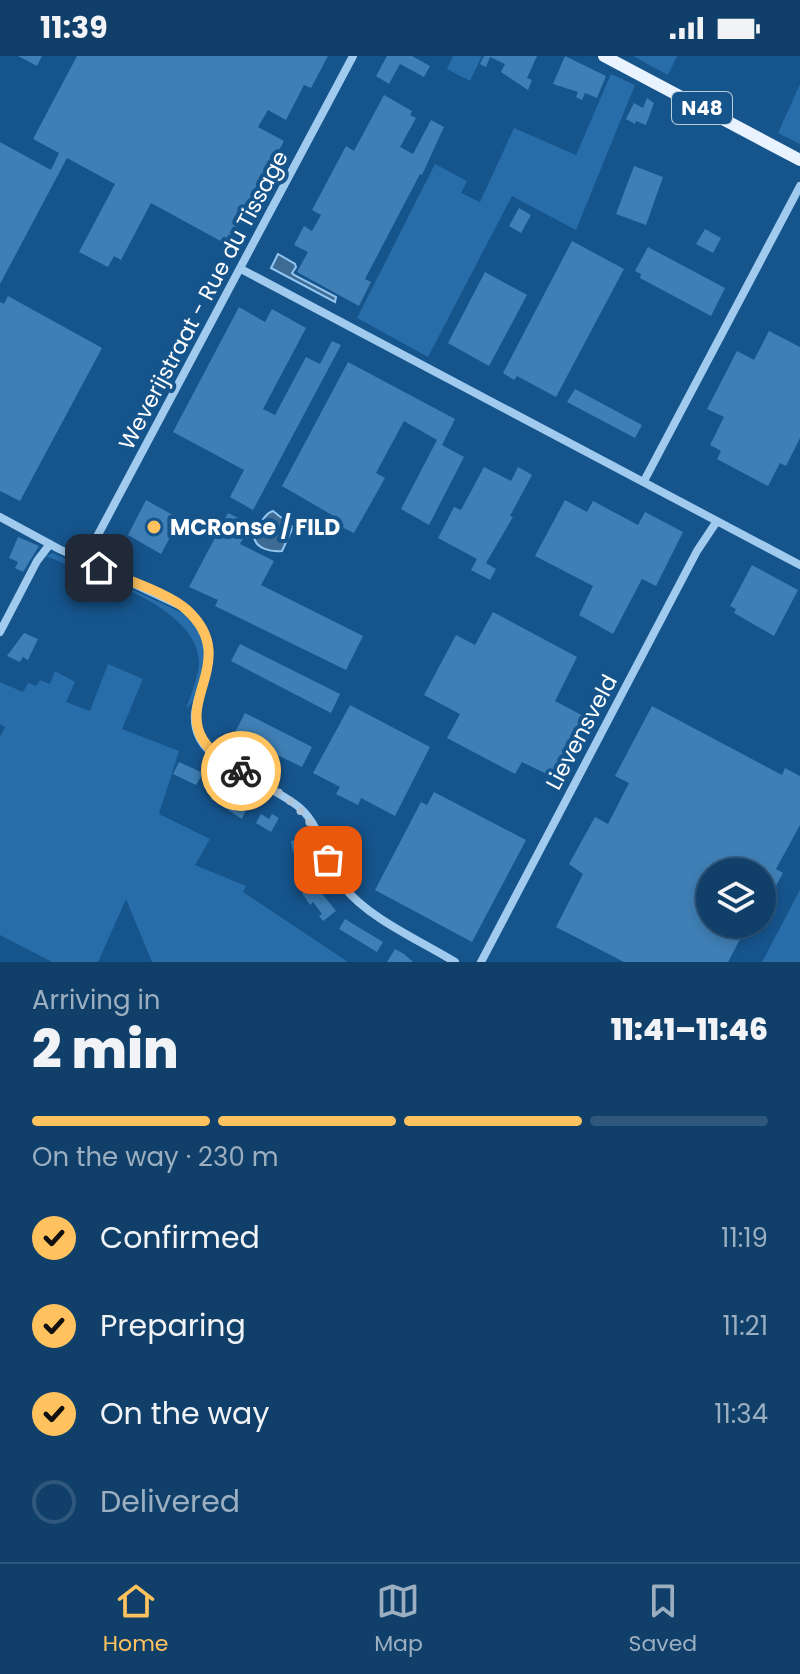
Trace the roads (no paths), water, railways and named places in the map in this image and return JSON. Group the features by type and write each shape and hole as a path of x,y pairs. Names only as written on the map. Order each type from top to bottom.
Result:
{"main road":[{"name":"N48","path":"604,56 800,160"}],"street":[{"name":"Weverijstraat - Rue du Tissage","path":"84,561 353,56"},
{"path":"644,481 800,186"},
{"path":"241,269 800,565"},
{"path":"0,517 84,561 174,601 195,618 207,640 209,655 208,672 196,706 201,740 217,758 276,791 304,812 319,837 331,868 352,897 455,962"},
{"name":"Lievensveld","path":"481,962 697,551 717,521"},
{"path":"0,632 32,569 50,544"},
{"path":"435,962 442,954"}],"place":[{"name":"MCRonse / FILD","path":"154,527"}]}
